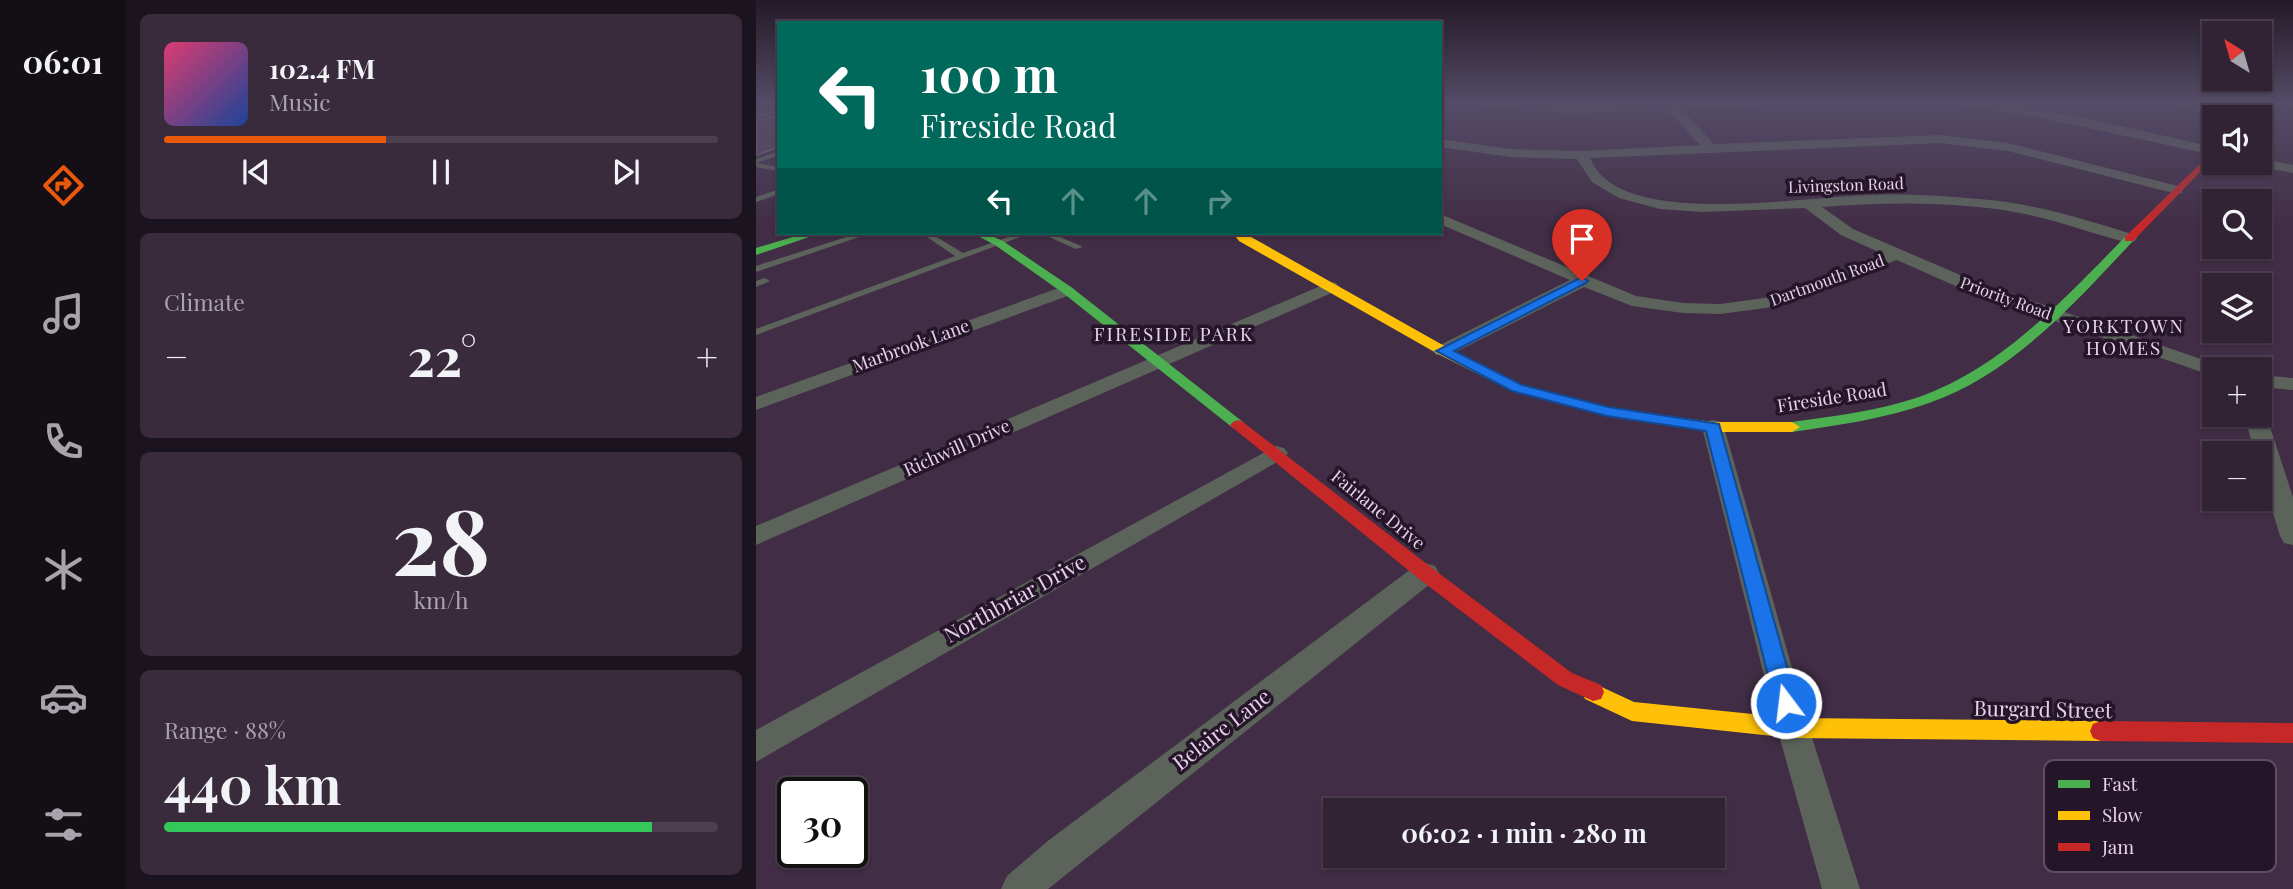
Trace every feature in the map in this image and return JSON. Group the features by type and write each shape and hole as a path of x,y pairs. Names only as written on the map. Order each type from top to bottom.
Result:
{"main road":[{"name":"Fireside Road","path":"1239,235 1242,239 1443,351 1517,388 1607,412 1713,427 1788,428 1873,414 1942,393 1992,366 2054,316 2202,164"},
{"path":"756,238 777,232"},
{"path":"756,252 810,235"},
{"name":"Fairlane Drive","path":"981,235 999,243 1067,290 1565,679 1632,711 1793,728"},
{"name":"Burgard Street","path":"1793,728 2293,733"}],"street":[{"path":"1450,144 1510,153 1581,155 1794,144"},
{"path":"1707,144 1711,149"},
{"path":"1982,144 2008,148 2177,190"},
{"path":"2180,144 2202,149"},
{"name":"Livingston Road","path":"1581,155 1585,169 1600,184 1629,198 1666,207 1869,200 1982,203 2029,209 2129,238"},
{"path":"2272,165 2293,169"},
{"name":"Priority Road","path":"1808,203 1847,232 1895,255 2054,316 2202,366"},
{"name":"Dartmouth Road","path":"1442,219 1632,301 1683,309 1720,309 1767,303 1895,255"},
{"path":"1443,351 1582,281"},
{"name":"Richwill Drive","path":"756,537 1157,360 1330,287"},
{"name":"Marbrook Lane","path":"756,404 1067,290"},
{"path":"2272,382 2293,384"},
{"path":"1713,427 1793,728 1841,889"},
{"path":"2259,427 2293,536"},
{"name":"Northbriar Drive","path":"756,747 1276,453"},
{"name":"Belaire Lane","path":"1020,889 1062,853 1426,573"}],"lane":[{"path":"756,163 777,155"},
{"path":"756,163 777,168"},
{"path":"756,200 777,192"},
{"path":"756,269 861,235"},
{"path":"928,235 961,256"},
{"path":"756,332 1021,235"},
{"path":"1049,235 1079,247"}],"building":[{"path":"756,144 777,144 777,148 756,155"}],"traffic: fast":[{"path":"756,252 810,235"},
{"path":"981,235 999,243 1067,290 1238,425"},
{"path":"1792,427 1907,406 1971,378 1996,362 2043,324 2129,239"}],"traffic: slow":[{"path":"1240,235 1443,351 1517,388 1607,412 1713,427 1792,427"},
{"path":"1593,692 1632,711 1793,728 2101,731"}],"traffic: jam":[{"path":"2129,239 2202,165"},
{"path":"1238,425 1425,573 1565,679 1593,692"},
{"path":"2101,731 2293,733"}],"district":[{"name":"FIRESIDE PARK","path":"1174,334"},
{"name":"YORKTOWN HOMES","path":"2124,337"}],"route":[{"path":"1582,281 1443,351 1517,388 1607,412 1713,427 1786,703"}]}
